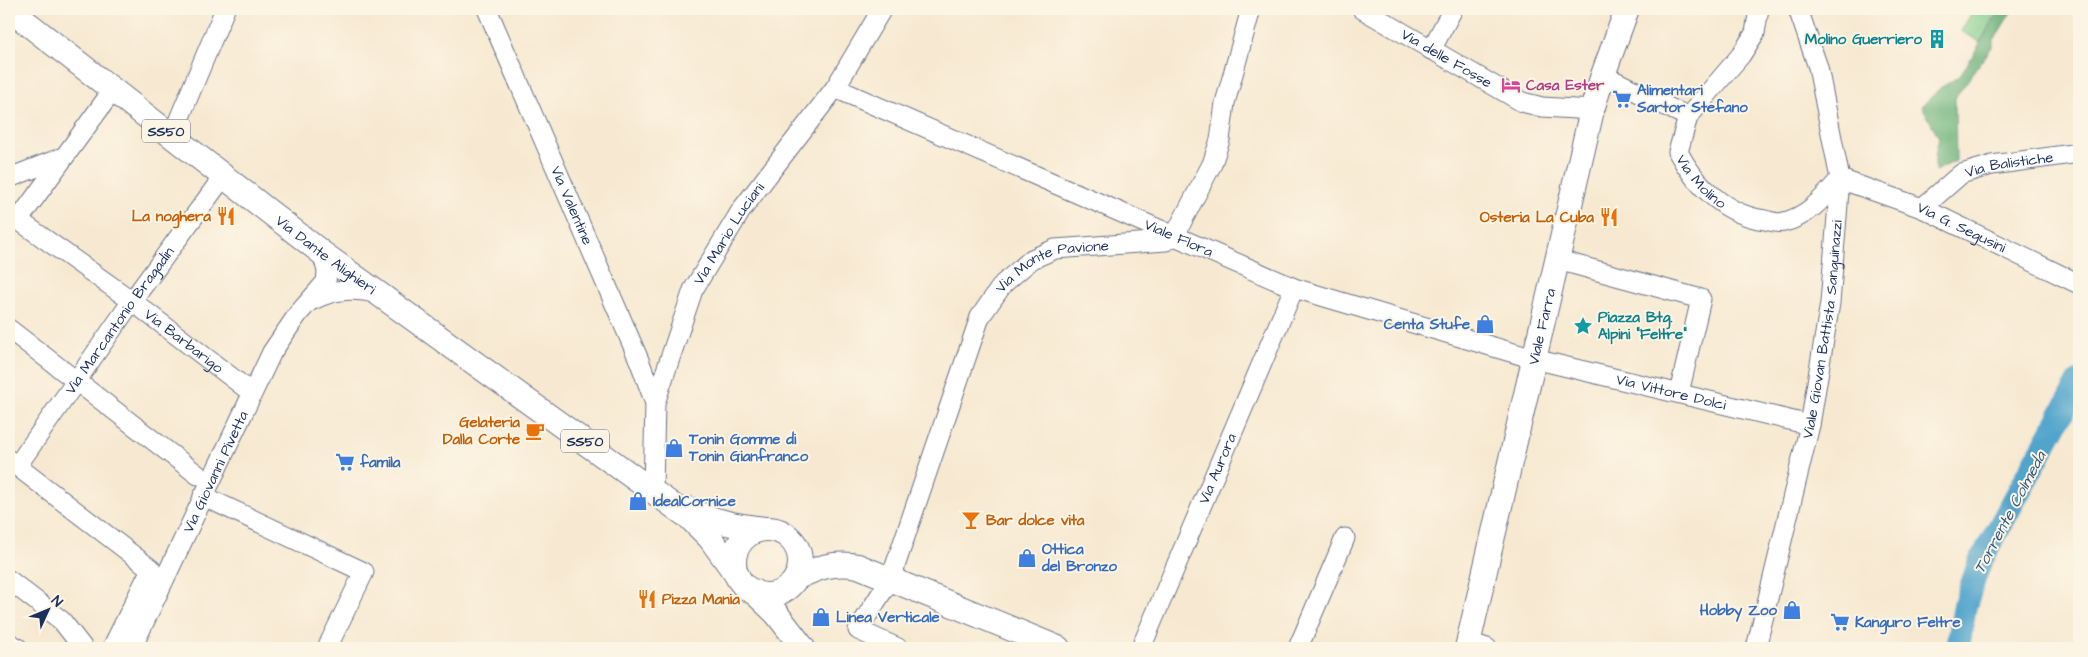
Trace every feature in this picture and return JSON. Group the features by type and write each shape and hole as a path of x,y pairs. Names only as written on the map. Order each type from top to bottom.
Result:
{"main road":[{"name":"Via Dante Alighieri","path":"9,9 322,254 653,490 701,527 745,584 776,613 798,641"},
{"name":"Viale Farra","path":"1474,646 1534,359 1592,110 1627,9"},
{"name":"Via Dante Alighieri","path":"653,490 712,519 784,536 813,551 849,559 881,574"},
{"path":"798,641 786,612 794,581 800,563 798,552 784,536 763,529 753,532 744,538 738,547 735,567 745,584 762,595 783,591 794,581 821,566 835,564 853,565 881,574 1058,648"}],"street":[{"path":"172,136 224,9"},
{"name":"Via Valentine","path":"487,9 639,360 655,403"},
{"name":"Via Mario Luciani","path":"653,490 655,403 693,290 742,209 835,88 882,9"},
{"path":"1175,235 1212,164 1220,140 1225,103 1251,9"},
{"name":"Via delle Fosse","path":"1362,9 1522,102 1542,107 1592,110"},
{"path":"1603,75 1688,117 1741,55 1755,33 1759,9"},
{"name":"Viale Giovan Battista Sanguinazzi","path":"1756,648 1810,425 1830,303 1840,179 1818,67 1798,9"},
{"path":"1431,50 1448,10"},
{"name":"Viale Flora","path":"835,88 1294,288 1534,359"},
{"path":"9,178 63,157 113,90"},
{"name":"Via Molino","path":"1688,117 1678,152 1684,164 1699,184 1723,205 1750,218 1783,223 1815,207 1840,179"},
{"name":"Via Balistiche","path":"1922,208 1961,174 2019,160 2079,153"},
{"name":"Via Barbarigo","path":"63,157 20,218 21,222 132,301 252,393"},
{"name":"Via Marcantonio Bragadin","path":"13,463 77,382 132,301 223,176"},
{"name":"Via G. Segusini","path":"1840,179 1922,208 2079,284"},
{"name":"Via Monte Pavione","path":"898,648 858,630 980,317 1003,284 1032,259 1055,249 1166,241 1175,235"},
{"path":"322,254 327,270 323,287"},
{"path":"1558,260 1701,300 1679,393"},
{"path":"323,287 347,279 372,289"},
{"name":"Via Giovanni Pivetta","path":"132,648 252,393 280,338 298,314 323,287"},
{"name":"Via Aurora","path":"1141,648 1294,288"},
{"name":"Via Giovanni Pivetta","path":"309,302 339,290 372,289"},
{"path":"9,329 198,475"},
{"name":"Via Vittore Dolci","path":"1534,359 1810,425"},
{"path":"13,463 151,569 112,648"},
{"path":"203,496 364,572 327,648"},
{"path":"1298,648 1345,538"},
{"path":"9,580 62,621 82,648"},
{"path":"9,642 18,648"}],"green space":[{"path":"1974,9 1999,9 1980,42 1961,31"},
{"path":"2001,9 2013,9 1994,40 1992,47 1955,98 1956,161 1935,171 1935,156 1939,138 1922,106 1940,88 1960,76"}],"waterway":[{"name":"Torrente Colmeda","path":"1958,648 1965,605 1979,564 2079,382"}],"place":[{"name":"Molino Guerriero","path":"1937,39"},
{"name":"Casa Ester","path":"1511,85"},
{"name":"Alimentari Sartor Stefano","path":"1622,99"},
{"name":"La noghera","path":"226,216"},
{"name":"Osteria La Cuba","path":"1609,217"},
{"name":"Centa Stufe","path":"1485,324"},
{"name":"Piazza Btg. Alpini \"Feltre\"","path":"1583,326"},
{"name":"Gelateria Dalla Corte","path":"535,431"},
{"name":"Tonin Gomme di Tonin Gianfranco","path":"674,448"},
{"name":"famila","path":"345,462"},
{"name":"IdealCornice","path":"638,501"},
{"name":"Bar dolce vita","path":"971,520"},
{"name":"Ottica del Bronzo","path":"1027,558"},
{"name":"Pizza Mania","path":"647,599"},
{"name":"Hobby Zoo","path":"1792,610"},
{"name":"Linea Verticale","path":"821,617"},
{"name":"Kanguro Feltre","path":"1840,622"}]}
